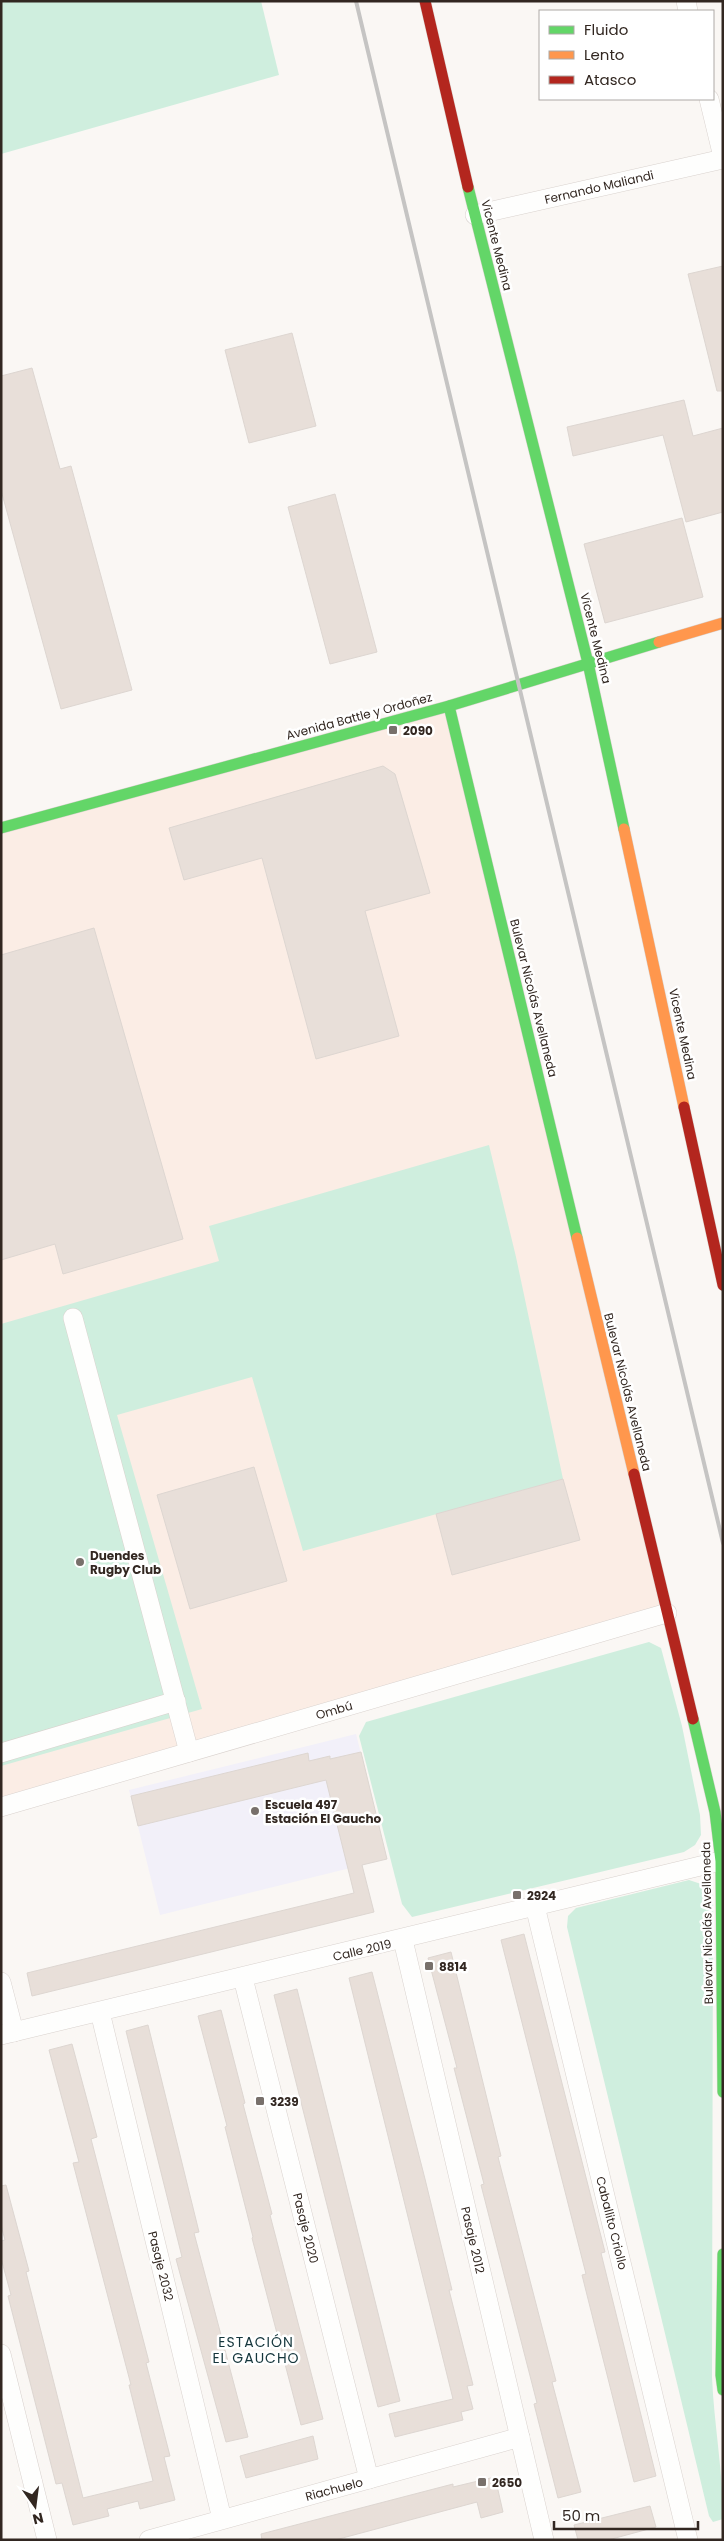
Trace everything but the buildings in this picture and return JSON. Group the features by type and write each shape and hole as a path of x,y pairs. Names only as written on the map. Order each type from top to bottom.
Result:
{"main road":[{"name":"Vicente Medina","path":"425,1 475,214 588,662 723,1285"},
{"name":"Avenida Battle y Ordoñez","path":"1,828 449,706 588,662 723,623"},
{"name":"Bulevar Nicolás Avellaneda","path":"449,706 715,1812 722,1861 723,2092"},
{"path":"723,2254 721,2375 723,2390"}],"street":[{"path":"709,100 723,158"},
{"name":"Fernando Maliandi","path":"475,214 723,158"},
{"path":"73,1318 189,1752"},
{"name":"Ombú","path":"1,1807 667,1613"},
{"path":"1,1753 176,1701"},
{"name":"Calle 2019","path":"7,2034 402,1940 722,1861"},
{"name":"Caballito Criollo","path":"535,1906 688,2540"},
{"name":"Pasaje 2012","path":"402,1940 544,2540"},
{"name":"Pasaje 2020","path":"244,1978 369,2479"},
{"path":"1,1982 7,2034"},
{"name":"Pasaje 2032","path":"100,2012 222,2520"},
{"path":"1,2354 48,2540"},
{"name":"Riachuelo","path":"149,2540 520,2437"}],"shaded area":[{"path":"449,706 667,1613 1,1807 1,828"},
{"name":"Escuela 497 Estación El Gaucho","path":"356,1734 387,1859 160,1915 129,1790"}],"green space":[{"path":"1,1 261,1 279,75 1,154"},
{"path":"489,1145 516,1257 563,1479 303,1551 252,1377 117,1415 202,1709 1,1766 1,1324 219,1261 209,1226"},
{"path":"649,1642 661,1648 682,1726 700,1815 701,1835 695,1845 684,1852 412,1917 402,1904 359,1736 366,1722"},
{"path":"689,1880 707,1886 713,1896 712,2377 722,2483 723,2519 713,2522 709,2516 567,1927 568,1916 576,1908"}],"railway":[{"path":"356,1 723,1543"}],"traffic: fast":[{"path":"468,187 588,663 624,829"},
{"path":"1,828 449,706 659,642"},
{"path":"449,706 577,1238"},
{"path":"693,1719 715,1812 721,1861 723,2092"},
{"path":"723,2254 721,2375 723,2390"}],"traffic: slow":[{"path":"659,642 723,623"},
{"path":"624,829 684,1107"},
{"path":"577,1238 634,1474"}],"traffic: jam":[{"path":"425,1 468,187"},
{"path":"684,1107 723,1285"},
{"path":"634,1474 693,1719"}],"place":[{"name":"2090","path":"393,730"},
{"name":"Duendes Rugby Club","path":"80,1562"},
{"name":"Escuela 497 Estación El Gaucho","path":"255,1811"},
{"name":"2924","path":"517,1895"},
{"name":"8814","path":"429,1966"},
{"name":"3239","path":"260,2101"},
{"name":"2650","path":"482,2482"}],"district":[{"name":"ESTACIÓN EL GAUCHO","path":"256,2350"}]}
